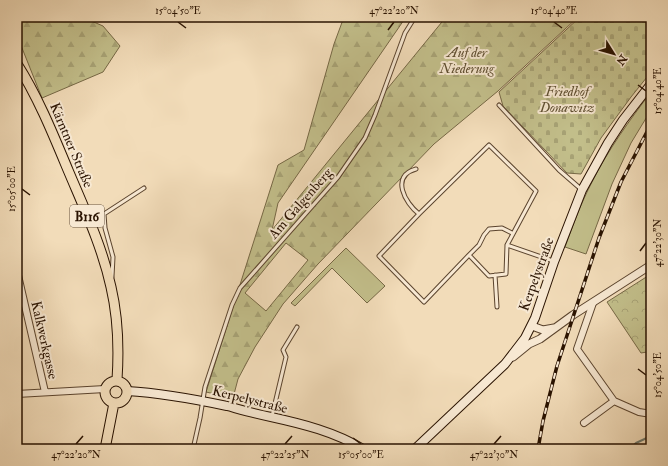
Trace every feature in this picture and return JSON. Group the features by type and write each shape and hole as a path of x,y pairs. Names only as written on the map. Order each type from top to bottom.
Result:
{"main road":[{"name":"Kärntner Straße","path":"17,64 39,104 63,158 100,250 111,287 116,314 117,380"},
{"name":"Kerpelystraße","path":"415,449 508,361 530,329 582,190 608,143 623,120 651,84"},
{"path":"117,380 123,382 128,391 125,398 118,403 114,403 107,398 105,389 109,383 117,380"},
{"name":"Kerpelystraße","path":"128,391 147,392 202,401 271,417 329,432 354,443 363,449"},
{"path":"105,449 114,403"}],"street":[{"path":"508,361 529,344 540,339 593,302 651,265"},
{"name":"Kalkwerkgasse","path":"17,271 19,292 45,392"},
{"path":"593,302 577,349 614,401 639,412 651,414"},
{"path":"540,339 532,335 530,329 543,330 554,328"},
{"path":"17,394 105,389"},
{"path":"584,423 614,401"}],"lane":[{"name":"Am Galgenberg","path":"193,449 205,387 232,305 240,288 338,177 365,138 405,33 415,17"},
{"path":"499,105 559,170 582,190"},
{"path":"469,255 489,276 506,274 507,246 512,233 536,191 489,145 379,256 424,302 469,255 479,245 489,229 502,228 512,233"},
{"path":"416,169 407,173 402,187 403,194 408,204 419,214"},
{"path":"111,287 113,257 105,228 104,214 144,188"},
{"path":"507,246 554,262"},
{"path":"495,275 497,306"},
{"path":"271,417 286,358 283,350 297,327"}],"green space":[{"path":"17,17 82,17 103,26 120,46 103,72 42,98 22,48 17,40"},
{"name":"Auf der Niederung","path":"344,17 406,17 278,203 272,230 446,17 578,17 498,91 434,144 318,264 283,304 255,347 238,379 233,398 206,392 278,165 304,150 334,44","holes":["286,243 308,260 266,311 245,293"]},
{"name":"Friedhof Donawitz","path":"580,17 651,17 651,72 601,138 581,174 567,173 503,106 499,92"},
{"path":"651,92 651,110 631,143 612,184 586,254 565,247 581,206 598,170 619,136"},
{"path":"346,248 385,286 367,303 332,268 295,306 291,303"},
{"path":"651,274 651,350 641,353 607,302"}],"waterway":[{"path":"629,449 636,443 651,436"}],"railway":[{"path":"538,449 543,421 557,366 599,238 621,182 651,124"}]}
